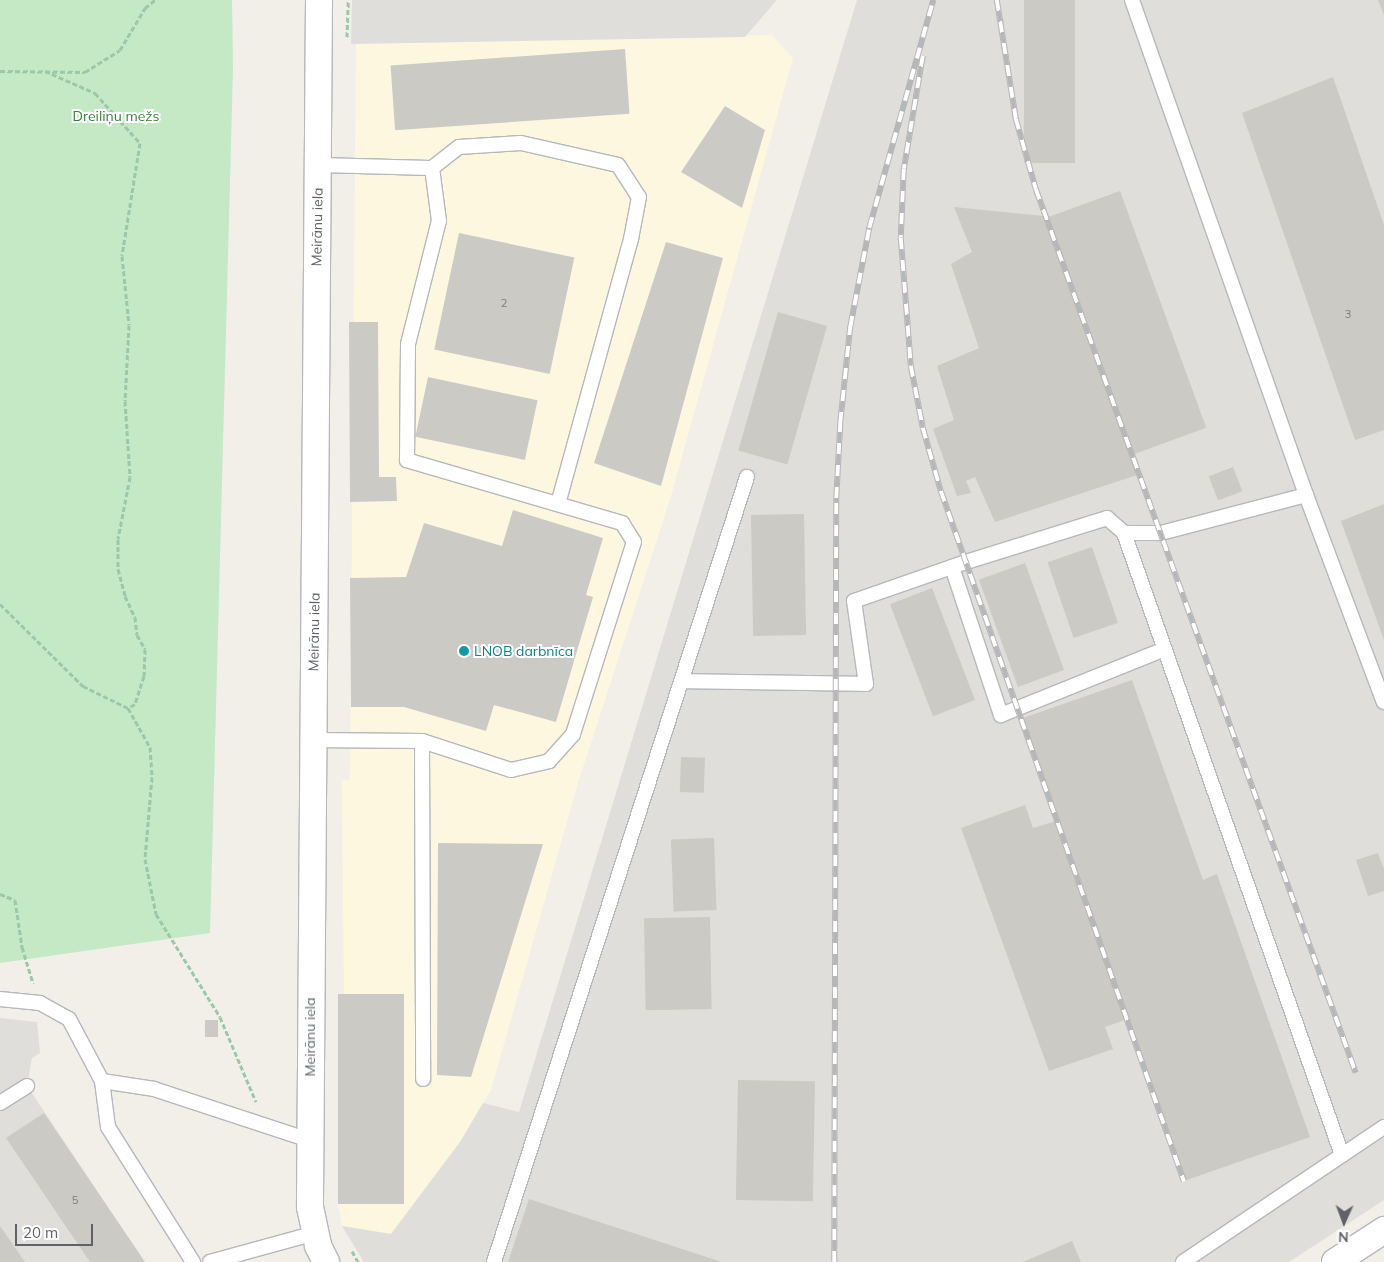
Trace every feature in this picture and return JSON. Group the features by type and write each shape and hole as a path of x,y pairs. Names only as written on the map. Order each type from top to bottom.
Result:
{"street":[{"name":"Meirānu iela","path":"319,0 309,1140 310,1207 315,1233 326,1262"},
{"path":"1335,1262 1384,1230"}],"lane":[{"path":"1132,0 1306,495 1384,702"},
{"path":"318,165 432,168 459,147 521,143 618,165 639,197 630,239 558,504"},
{"path":"312,740 422,741 511,770 549,760 573,734 634,542 622,523 407,460 408,344 439,221 432,168"},
{"path":"494,1262 747,477"},
{"path":"1124,533 1161,533 1306,495"},
{"path":"682,681 866,684 854,601 952,567 1107,518 1124,533 1163,650 1342,1155"},
{"path":"952,567 1001,715 1163,650"},
{"path":"422,741 423,1079"},
{"path":"0,999 40,1002 69,1019 102,1082 108,1127 193,1262"},
{"path":"102,1082 154,1089 309,1140"},
{"path":"0,1103 27,1086"},
{"path":"1183,1262 1384,1127"},
{"path":"210,1262 315,1233"}],"path":[{"path":"0,71 86,72 120,50 145,8 155,0"},
{"path":"45,71 95,93 140,143 122,256 128,325 125,401 130,477 118,539 118,570 125,596 135,617 137,635 145,649 144,676 135,704 128,708"},
{"path":"0,604 83,686 128,708 150,747 152,777 145,859 156,914 220,1017 252,1092 257,1108 256,1123"},
{"path":"0,894 15,900 22,947 40,1002"}],"shaded area":[{"path":"352,0 777,0 745,37 351,44"},
{"path":"857,0 1384,0 1384,1200 1289,1262 364,1262 342,1226 391,1234 460,1142 483,1103 519,1112"},
{"path":"772,35 793,58 671,496 578,783 491,1090 460,1142 391,1234 342,1226 338,1204 344,994 342,781 350,780 356,44"},
{"path":"0,1018 37,1022 40,1053 32,1058 27,1086 145,1262 0,1262"}],"green space":[{"name":"Dreiliņu mežs","path":"0,0 232,0 233,68 210,933 0,963"}],"building":[{"path":"1024,0 1075,0 1075,163 1024,163"},
{"path":"1378,0 1384,0 1384,15"},
{"path":"625,49 630,114 395,130 391,65"},
{"path":"1333,77 1384,225 1384,430 1355,440 1242,113"},
{"path":"725,106 765,130 742,208 681,172"},
{"path":"1120,191 1206,428 1134,454 1048,217"},
{"path":"954,207 1044,216 1140,474 995,522 975,477 966,481 971,493 957,496 933,429 954,420 937,366 979,348 951,264 972,252"},
{"path":"459,233 574,258 550,374 434,349"},
{"path":"666,242 723,258 661,486 594,463"},
{"path":"778,312 827,326 787,464 738,450"},
{"path":"349,322 378,322 379,477 396,477 397,501 350,502"},
{"path":"428,377 538,400 525,460 415,437"},
{"path":"1233,467 1242,491 1218,501 1209,476"},
{"path":"1384,504 1384,640 1341,521"},
{"name":"LNOB darbnīca","path":"513,510 603,538 586,595 593,597 556,722 494,705 486,731 404,707 351,707 350,578 406,577 424,523 502,546"},
{"path":"804,514 806,635 753,636 751,515"},
{"path":"1092,547 1118,623 1074,638 1048,562"},
{"path":"1025,563 1064,670 1018,687 979,580"},
{"path":"932,588 975,700 933,716 890,604"},
{"path":"1132,680 1203,880 1217,874 1310,1137 1184,1181 1127,1019 1105,1027 1113,1049 1049,1071 961,828 1025,805 1033,828 1056,821 1020,719"},
{"path":"681,757 705,758 704,793 680,792"},
{"path":"714,838 717,910 674,911 671,840"},
{"path":"438,843 543,844 471,1077 437,1075"},
{"path":"1378,853 1384,869 1384,891 1368,896 1356,860"},
{"path":"710,917 712,1009 646,1010 644,918"},
{"path":"338,994 404,994 404,1204 338,1204"},
{"path":"205,1020 218,1020 218,1037 205,1037"},
{"path":"738,1080 815,1081 813,1201 736,1200"},
{"path":"44,1113 145,1262 90,1262 6,1138"},
{"path":"529,1199 722,1262 508,1262"},
{"path":"0,1226 25,1262 0,1262"},
{"path":"1072,1241 1081,1262 1023,1262"}],"railway":[{"path":"834,1262 836,498 840,423 850,327 869,228 933,0"},
{"path":"997,0 1016,119 1036,189 1356,1073"},
{"path":"923,56 904,169 901,238 911,366 923,428 941,491 1184,1181"}],"place":[{"name":"LNOB darbnīca","path":"464,651"}]}
